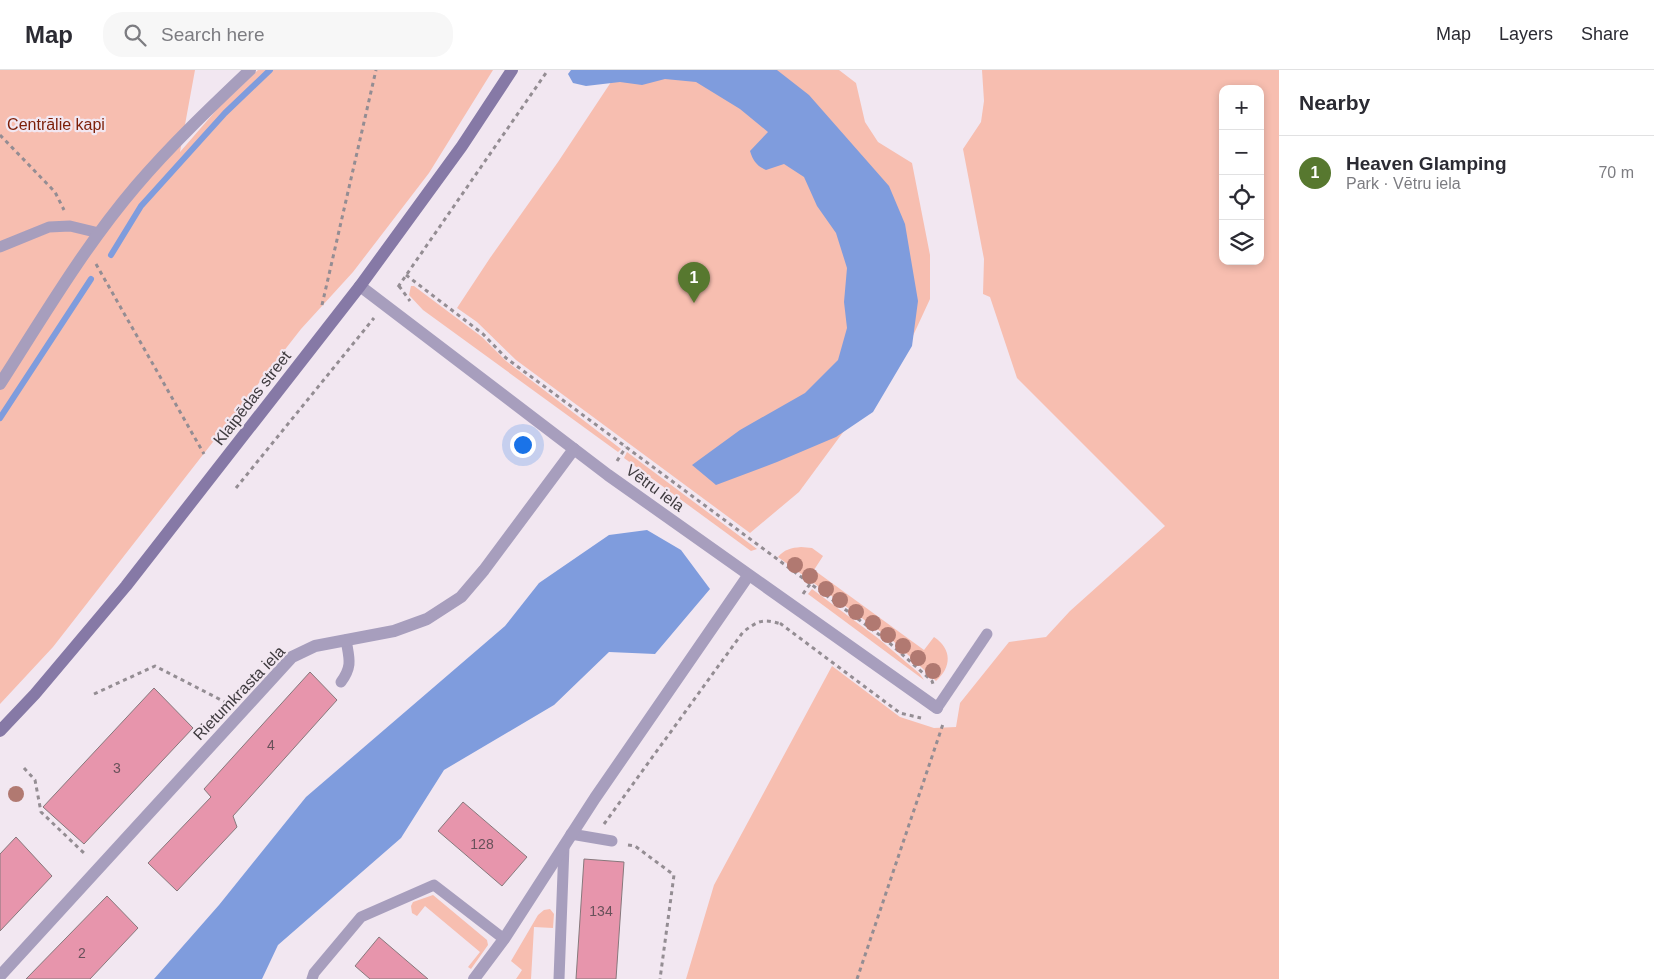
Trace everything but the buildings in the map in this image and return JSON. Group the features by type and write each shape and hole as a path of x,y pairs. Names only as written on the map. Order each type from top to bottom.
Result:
{"main road":[{"name":"Klaipēdas street","path":"0,731 35,694 126,586 360,286 462,146 512,70"}],"street":[{"path":"0,384 88,249 135,187 188,129 250,70"},
{"name":"Vētru iela","path":"360,286 574,450 748,576 937,708"},
{"name":"Rietumkrasta iela","path":"0,976 292,657 315,646 394,631 427,619 460,597 484,570 574,450"},
{"path":"474,979 504,939 571,834 748,576"}],"lane":[{"path":"0,247 48,227 70,226 99,234"},
{"path":"937,708 987,634"},
{"path":"341,682 348,673 350,664 346,640"},
{"path":"571,834 612,841"},
{"path":"559,979 564,846"},
{"path":"316,977 361,917 434,885 504,939"}],"path":[{"path":"320,313 376,70"},
{"path":"399,286 548,70"},
{"path":"0,135 55,192 70,226"},
{"path":"88,249 204,454"},
{"path":"406,275 483,334 506,358 885,639 932,681 937,708 943,724 856,979"},
{"path":"236,488 385,304"},
{"path":"594,838 743,632 758,621 769,620 781,624"},
{"path":"94,694 155,666 225,702"},
{"path":"24,768 35,780 41,812 85,854"},
{"path":"612,841 635,846 674,875 660,979"}],"green space":[{"name":"Centrālie kapi","path":"0,70 195,70 180,152 219,107 258,70 493,70 429,173 353,272 301,329 53,647 0,704"},
{"path":"619,70 839,70 856,83 865,122 878,142 912,163 930,255 930,299 911,340 799,492 750,533 516,360 477,322 457,308"},
{"path":"982,70 1279,70 1279,979 686,979 714,885 832,666 900,717 934,728 956,727 960,703 1009,642 1046,637 1070,611 1165,526 1017,378 990,297 983,294 984,259 963,149 981,122 984,101"},
{"path":"411,286 414,286 482,337 506,361 621,449 618,452 423,310 409,295"},
{"path":"627,452 757,549 751,551 624,458"},
{"path":"812,548 823,556 814,570 924,650 934,637 940,642 948,658 945,670 941,676 936,681 892,640 778,557 788,549"},
{"path":"812,589 879,639 920,674 924,680 808,594"},
{"path":"433,895 487,940 488,945 471,969 468,967 480,952 425,906 417,916 412,913 411,906 413,902"},
{"path":"550,909 554,914 553,928 534,927 531,979 516,979 522,970 511,961 538,915 544,910"}],"water":[{"path":"571,70 777,70 809,95 889,186 905,224 918,301 912,346 873,412 836,437 716,485 692,465 740,430 805,393 838,360 847,328 844,302 847,268 836,233 817,206 804,177 784,164 766,170 754,160 750,151 768,132 740,109 696,82 665,79 642,85 620,82 586,86 573,83 568,74"},
{"path":"647,530 681,550 710,589 655,654 609,652 554,705 444,770 401,838 278,945 262,979 154,979 219,905 306,797 505,626 539,583 609,535"}],"waterway":[{"path":"111,255 141,206 225,113 270,70"},
{"path":"0,418 91,279"}],"place":[{"name":"Heaven Glamping","path":"694,303"}]}
